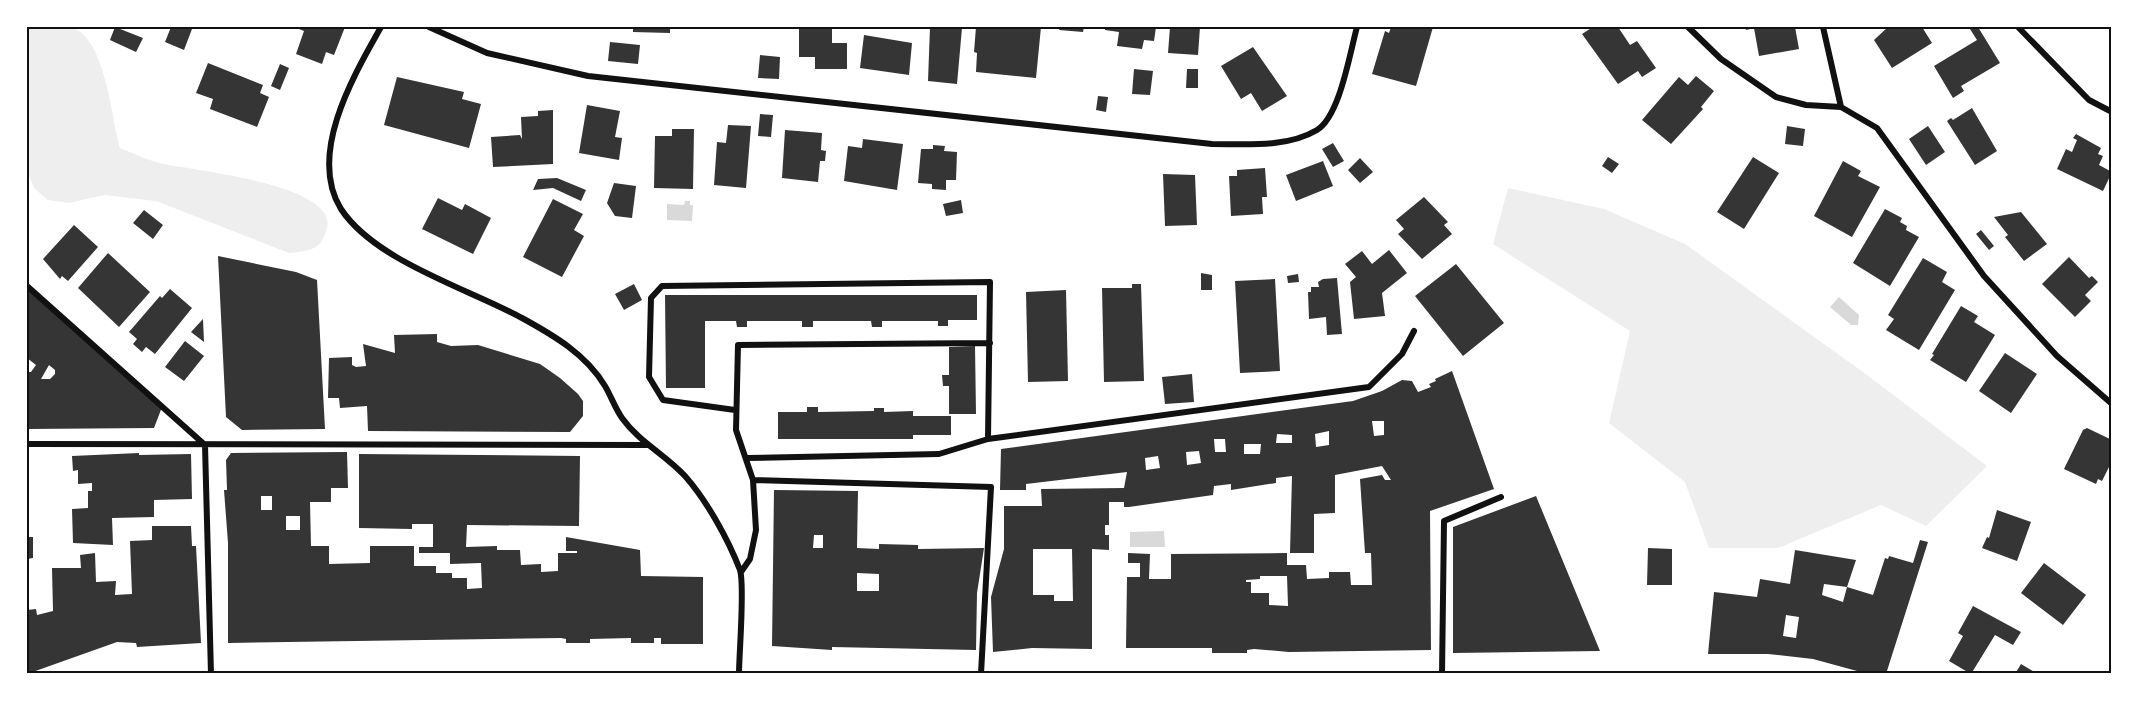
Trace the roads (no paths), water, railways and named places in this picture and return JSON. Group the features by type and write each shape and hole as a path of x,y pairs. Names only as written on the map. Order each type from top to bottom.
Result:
{"street":[{"path":"381,27 338,115 330,148 331,182 341,209 365,234 403,261 520,317 572,347 604,384 622,418 648,445 685,476 709,511 741,572 739,674"},
{"path":"429,27 487,53 588,76 1212,144 1266,145 1319,129 1331,113 1338,95 1358,27"},
{"path":"1688,27 1720,59 1776,97 1806,105 1841,107 1877,128 1984,276 2057,356 2112,404"},
{"path":"1823,27 1841,107"},
{"path":"2018,27 2089,99 2112,111"},
{"path":"735,410 663,400 649,377 651,298 662,286 990,282 988,439"},
{"path":"27,286 205,445 211,674"},
{"path":"746,458 939,454 988,439 1369,387 1402,354 1414,331"},
{"path":"741,572 750,559 756,530 753,480 736,430 738,345 990,343"},
{"path":"27,444 648,445"},
{"path":"753,480 991,487 981,674"},
{"path":"1442,674 1444,521 1501,497"}]}
